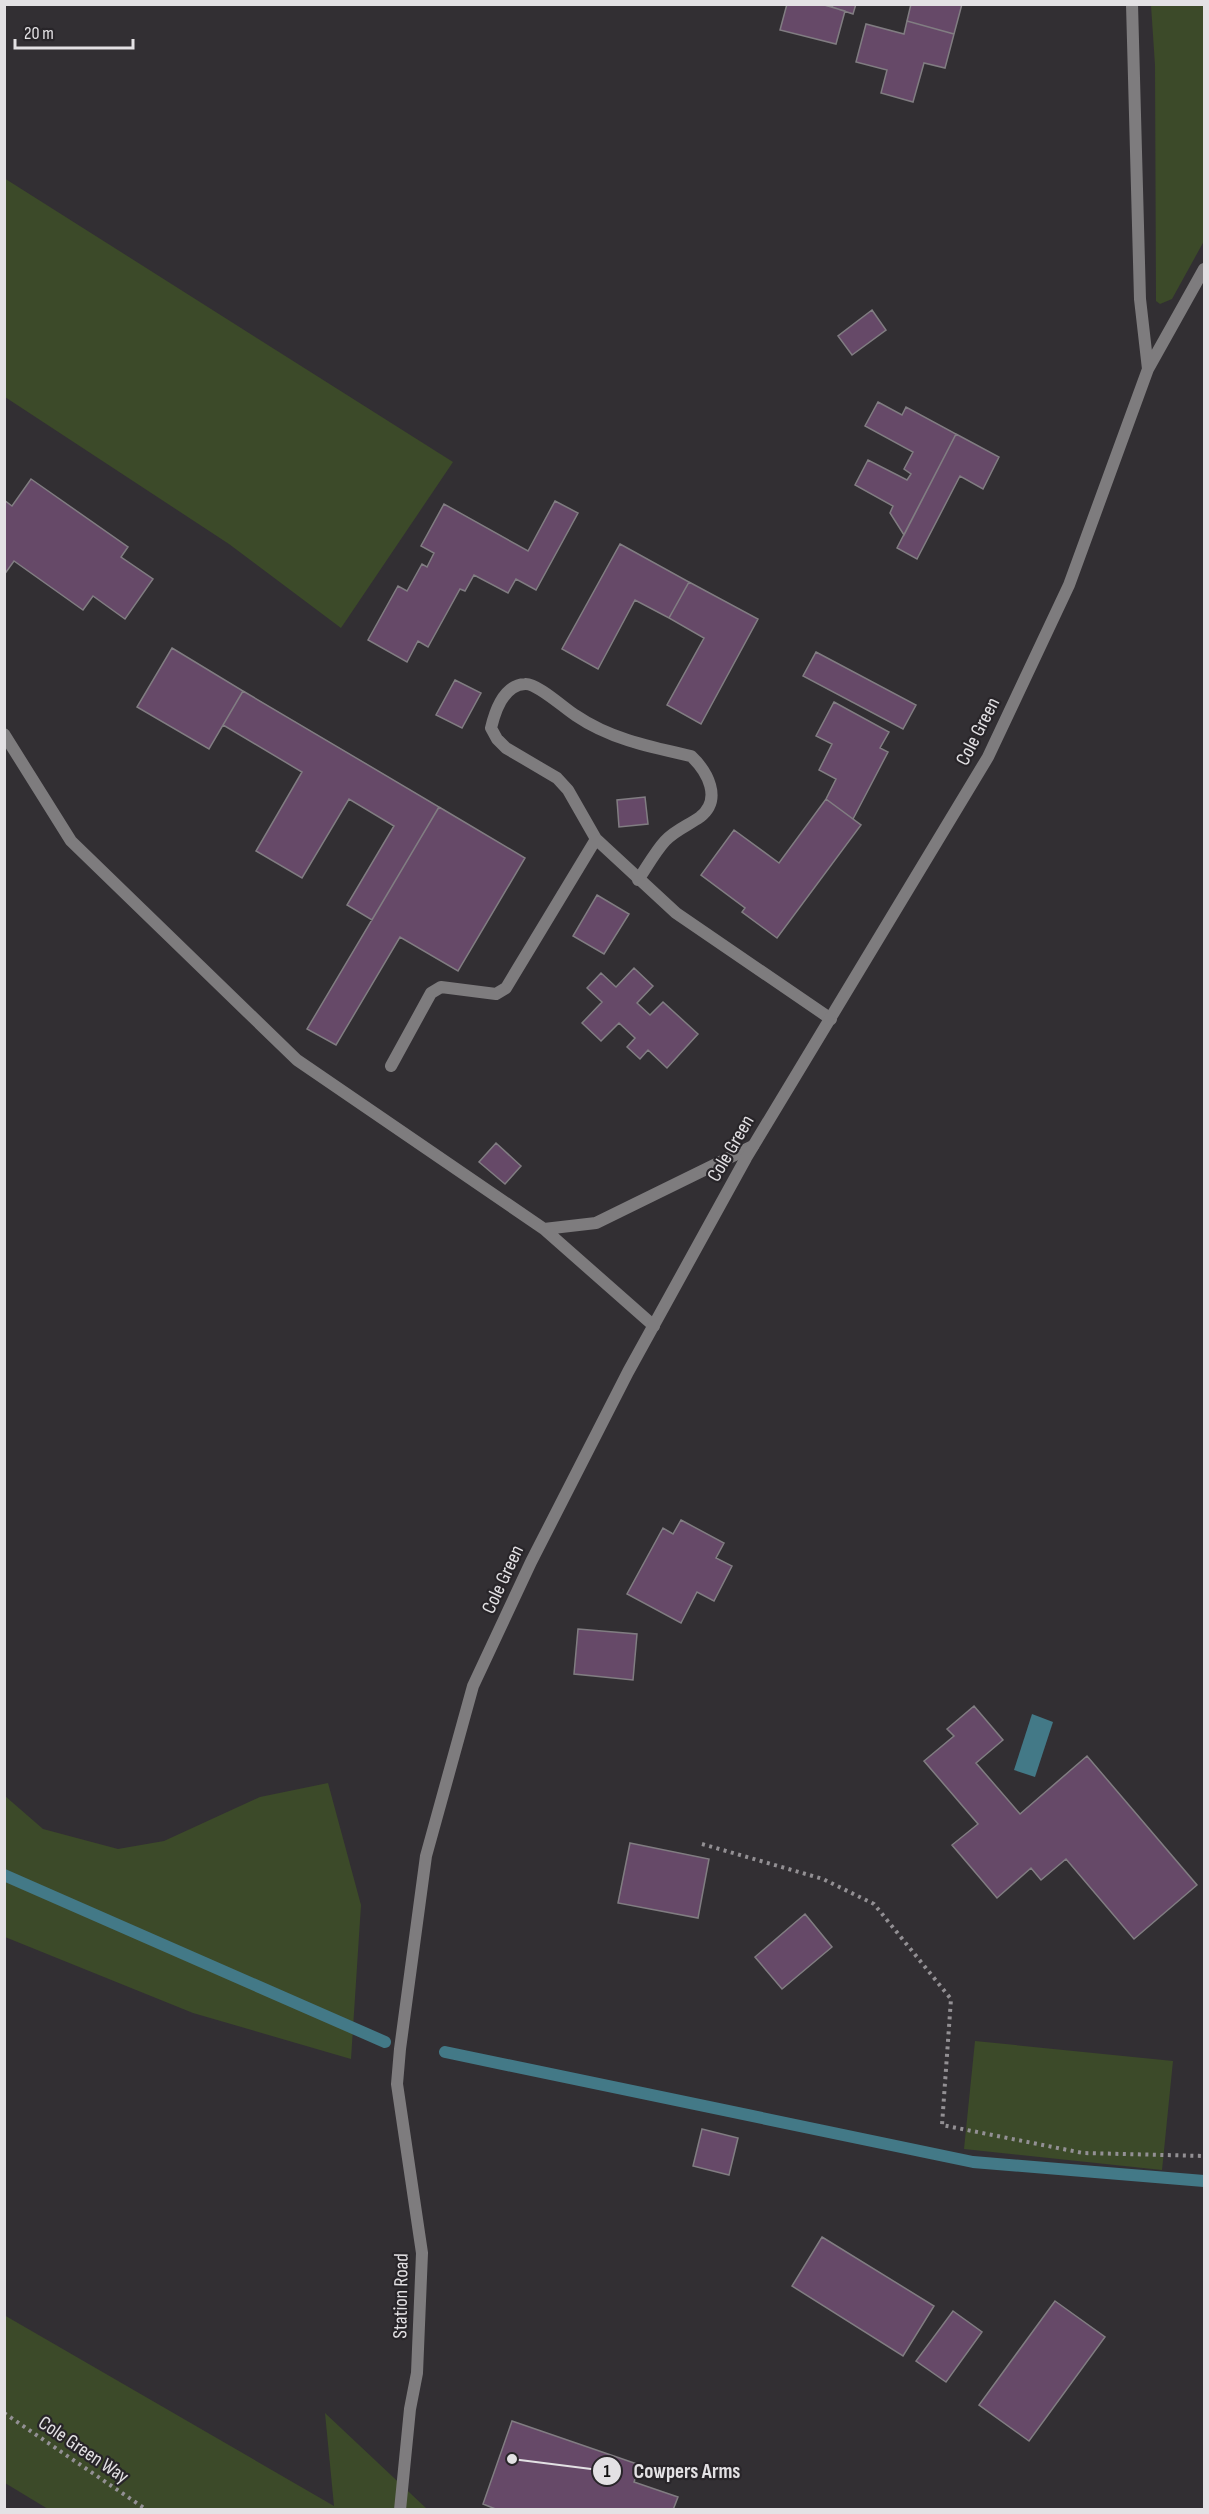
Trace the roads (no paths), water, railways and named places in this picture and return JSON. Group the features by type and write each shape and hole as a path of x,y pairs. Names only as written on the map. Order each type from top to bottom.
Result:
{"street":[{"path":"1131,4 1140,299 1148,369"},
{"name":"Cole Green","path":"397,2084 426,1856 473,1686 531,1562 654,1326 753,1146 988,757 1069,585 1148,369 1204,270"},
{"path":"638,879 666,841 702,815 711,803 712,789 701,765 691,756 611,735 577,716 535,686 526,683 516,687 497,706 491,728 497,740 506,748 557,778 568,790 596,839 638,879 676,913 831,1019"},
{"path":"4,734 71,841 297,1060 544,1229 654,1326"},
{"path":"391,1066 431,993 441,987 496,993 506,988 596,839"},
{"path":"544,1229 596,1223 753,1146"},
{"name":"Station Road","path":"397,2084 422,2253 417,2373 410,2409 400,2510"}],"water":[{"path":"1032,1714 1053,1722 1035,1777 1014,1770"}],"waterway":[{"path":"4,1875 385,2042"},
{"path":"445,2052 973,2162 1204,2181"}],"place":[{"name":"Cowpers Arms","path":"512,2459"}]}
